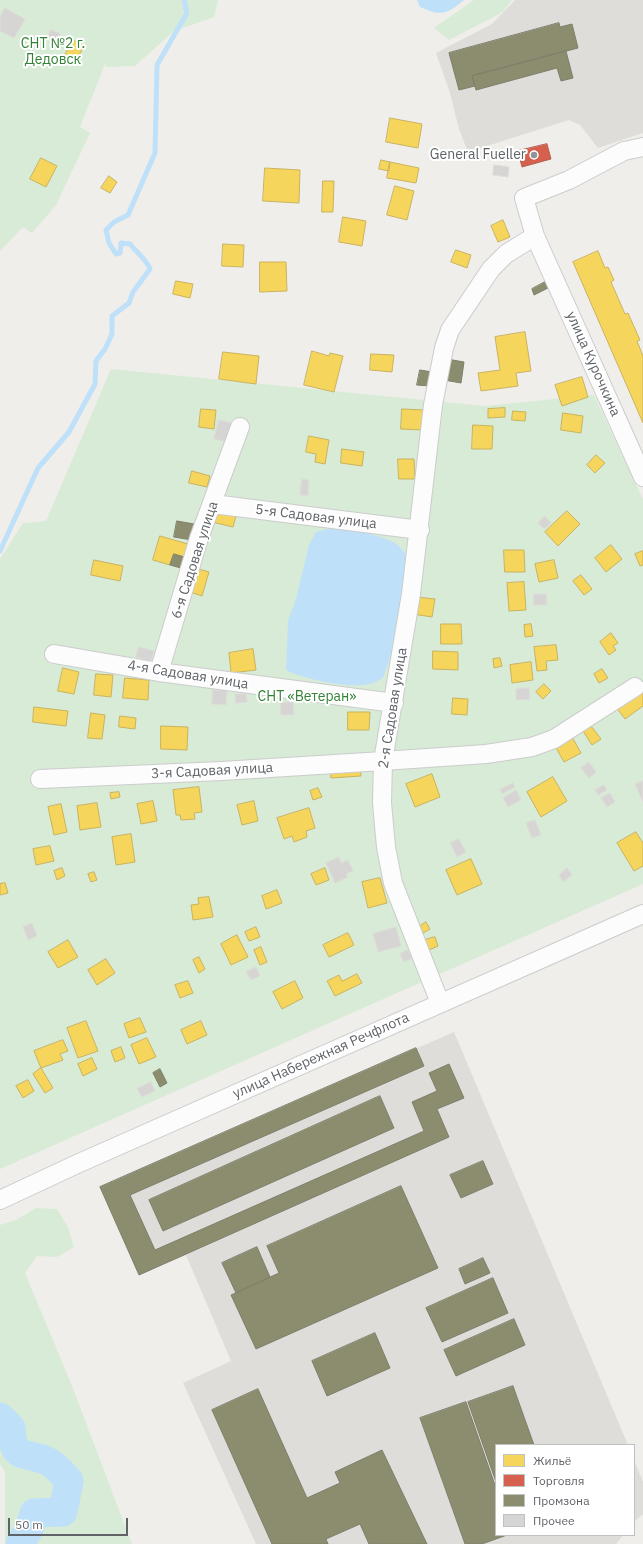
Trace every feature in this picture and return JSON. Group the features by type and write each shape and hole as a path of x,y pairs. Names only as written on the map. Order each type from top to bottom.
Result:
{"street":[{"name":"улица Курочкина","path":"643,146 624,150 569,180 524,198 539,244 643,477"},
{"name":"2-я Садовая улица","path":"440,1003 393,883 386,847 382,803 383,761 394,703 420,530 433,404 444,348 450,330 491,269 506,254 539,244"},
{"name":"6-я Садовая улица","path":"159,672 199,538 213,504 240,427"},
{"name":"5-я Садовая улица","path":"213,504 420,530"},
{"name":"4-я Садовая улица","path":"54,654 159,672 394,703"},
{"name":"3-я Садовая улица","path":"40,779 222,771 383,761 486,754 532,747 554,739 635,687"},
{"name":"улица Набережная Речфлота","path":"0,1200 84,1160 643,914"}],"shaded area":[{"path":"515,0 643,0 643,133 598,148 580,125 569,120 468,152 459,129 450,93 436,53 492,24"},
{"path":"454,1032 628,1444 495,1444 495,1536 622,1536 616,1544 256,1544 183,1383 231,1361 186,1255 139,1275 100,1187"},
{"path":"635,1462 643,1482 643,1514 635,1521"}],"green space":[{"name":"СНТ №2 г. Дедовск","path":"0,0 218,0 214,17 174,31 135,66 106,67 105,64 80,127 90,133 56,205 32,233 23,227 0,251"},
{"path":"474,0 512,0 503,12 449,40 434,28"},
{"name":"СНТ «Ветеран»","path":"111,369 485,406 594,395 643,499 643,884 0,1169 0,559 23,523 46,521"},
{"path":"36,1208 57,1209 68,1227 74,1247 57,1257 37,1256 25,1273 72,1386 132,1544 5,1544 5,1472 0,1464 0,1225 16,1220"}],"water":[{"path":"417,0 464,0 448,11 438,13 420,7"},
{"path":"331,528 356,531 384,538 398,545 406,555 402,602 393,648 383,678 371,684 339,684 303,677 286,670 288,621 296,599 309,545 316,532"}],"building: Жильё":[{"path":"73,40 84,46 76,61 65,55"},
{"path":"390,118 422,124 418,148 386,142"},
{"path":"41,158 57,166 46,187 30,179"},
{"path":"381,160 390,162 389,171 379,169"},
{"path":"390,162 419,168 416,183 387,178"},
{"path":"265,168 300,170 299,203 263,201"},
{"path":"109,176 117,182 110,193 101,188"},
{"path":"323,181 334,181 333,212 322,212"},
{"path":"395,186 414,191 407,220 387,215"},
{"path":"343,217 366,221 362,246 339,242"},
{"path":"503,220 510,237 498,242 491,226"},
{"path":"223,244 244,245 243,267 222,266"},
{"path":"456,250 471,255 467,268 451,262"},
{"path":"598,251 605,268 608,267 614,280 611,282 625,314 628,313 640,340 637,341 643,356 643,423 573,262"},
{"path":"260,262 286,262 287,291 260,292"},
{"path":"176,281 193,284 190,298 173,294"},
{"path":"525,332 531,371 516,373 518,386 481,391 478,373 500,370 495,337"},
{"path":"312,351 329,356 330,353 343,356 334,392 304,385"},
{"path":"223,352 259,356 256,384 219,379"},
{"path":"371,354 394,355 392,372 370,370"},
{"path":"582,377 588,397 562,406 555,385"},
{"path":"505,408 505,417 488,418 488,409"},
{"path":"201,409 216,410 214,429 199,427"},
{"path":"402,409 424,410 423,430 401,429"},
{"path":"513,411 526,412 525,421 512,420"},
{"path":"563,413 583,416 581,433 561,430"},
{"path":"473,425 493,426 492,449 472,449"},
{"path":"309,436 329,440 325,464 315,462 316,454 306,452"},
{"path":"342,449 364,452 362,466 341,463"},
{"path":"596,455 605,463 595,473 587,465"},
{"path":"398,459 414,459 415,479 399,479"},
{"path":"192,471 210,476 207,487 189,483"},
{"path":"215,511 236,516 233,527 212,522"},
{"path":"567,511 580,524 558,546 545,532"},
{"path":"160,536 188,544 184,557 174,554 170,565 153,560"},
{"path":"611,545 622,559 606,572 595,558"},
{"path":"504,550 524,550 525,572 505,572"},
{"path":"643,551 643,565 640,566 635,554"},
{"path":"94,560 123,566 120,581 91,575"},
{"path":"554,560 558,578 539,582 535,564"},
{"path":"198,569 209,572 202,596 190,592"},
{"path":"581,575 592,589 584,595 573,581"},
{"path":"524,582 526,610 509,611 507,583"},
{"path":"416,597 435,599 432,617 413,614"},
{"path":"441,624 461,624 462,644 441,644"},
{"path":"531,624 533,636 525,637 524,625"},
{"path":"611,633 618,643 613,646 616,650 609,655 600,642"},
{"path":"556,645 558,660 546,661 547,670 537,671 534,647"},
{"path":"253,649 256,670 231,673 229,653"},
{"path":"433,651 458,652 458,670 433,669"},
{"path":"500,658 502,666 494,668 493,659"},
{"path":"531,662 533,680 512,683 510,665"},
{"path":"63,668 79,672 74,694 58,691"},
{"path":"602,669 608,678 599,683 594,674"},
{"path":"96,674 113,675 111,697 94,695"},
{"path":"125,678 149,680 148,700 123,698"},
{"path":"544,684 551,691 543,699 536,692"},
{"path":"643,689 643,706 625,719 616,707"},
{"path":"453,698 468,699 467,715 452,714"},
{"path":"34,707 68,711 66,726 33,722"},
{"path":"348,712 370,712 369,730 348,730"},
{"path":"91,713 105,715 102,739 88,738"},
{"path":"120,716 136,718 135,729 119,727"},
{"path":"161,726 188,727 187,750 161,749"},
{"path":"591,726 601,739 592,745 583,731"},
{"path":"572,737 581,753 564,762 555,746"},
{"path":"360,764 361,776 331,778 330,766"},
{"path":"432,774 440,797 415,807 406,784"},
{"path":"553,777 567,801 541,817 527,792"},
{"path":"199,787 202,812 194,813 195,819 181,820 180,815 176,815 173,790"},
{"path":"318,788 322,797 313,800 310,791"},
{"path":"119,792 120,797 111,799 110,793"},
{"path":"153,801 157,821 141,824 137,804"},
{"path":"254,801 258,821 242,825 237,805"},
{"path":"97,803 101,827 80,830 77,806"},
{"path":"61,804 67,832 54,835 48,807"},
{"path":"309,808 315,828 306,831 307,837 294,842 292,836 284,839 277,818"},
{"path":"636,832 643,843 643,866 634,871 617,843"},
{"path":"131,834 135,862 116,865 112,837"},
{"path":"50,846 54,861 36,865 33,849"},
{"path":"471,859 482,884 457,895 446,870"},
{"path":"62,868 65,876 57,880 54,871"},
{"path":"325,868 329,880 316,885 311,874"},
{"path":"94,872 97,880 91,882 88,874"},
{"path":"380,878 387,903 368,908 362,882"},
{"path":"5,883 8,893 0,895 0,884"},
{"path":"277,890 282,903 266,909 262,896"},
{"path":"209,897 213,917 193,920 191,905 199,904 198,898"},
{"path":"426,922 430,929 423,933 419,927"},
{"path":"256,927 260,937 249,941 245,932"},
{"path":"348,933 354,945 329,957 323,945"},
{"path":"237,935 248,957 231,965 221,944"},
{"path":"435,937 438,946 429,950 425,940"},
{"path":"68,940 78,957 58,968 48,952"},
{"path":"261,947 267,962 260,965 254,950"},
{"path":"199,957 205,969 199,973 193,960"},
{"path":"106,959 115,973 97,985 88,970"},
{"path":"357,974 362,983 335,996 327,981 339,975 342,981"},
{"path":"188,981 193,993 180,998 175,985"},
{"path":"295,981 303,998 282,1009 273,992"},
{"path":"140,1018 146,1032 129,1038 124,1024"},
{"path":"86,1021 98,1051 78,1058 67,1028"},
{"path":"201,1021 207,1035 187,1044 181,1030"},
{"path":"147,1038 156,1057 139,1064 131,1045"},
{"path":"63,1040 68,1051 60,1054 63,1060 41,1068 34,1051"},
{"path":"121,1047 125,1058 115,1062 111,1051"},
{"path":"92,1058 97,1069 83,1076 78,1064"},
{"path":"41,1068 53,1088 45,1093 33,1074"},
{"path":"28,1080 34,1091 23,1098 16,1086"}],"building: Торговля":[{"name":"General Fueller","path":"547,144 551,159 522,167 518,151"}],"building: Промзона":[{"path":"559,23 560,27 572,24 578,48 472,76 475,86 459,90 449,53"},
{"path":"566,51 573,78 561,81 557,68 476,90 472,76"},
{"path":"545,282 548,288 534,295 532,289"},
{"path":"447,359 464,362 461,383 444,380"},
{"path":"420,370 432,372 430,386 417,385"},
{"path":"177,521 194,524 192,540 174,537"},
{"path":"174,554 184,557 181,568 170,565"},
{"path":"416,1048 424,1066 130,1195 155,1250 424,1131 412,1102 437,1091 429,1073 449,1064 464,1098 437,1109 449,1137 139,1275 100,1187"},
{"path":"160,1069 167,1083 160,1087 153,1073"},
{"path":"380,1096 394,1128 163,1231 149,1200"},
{"path":"483,1161 493,1184 461,1198 450,1175"},
{"path":"401,1186 438,1268 256,1349 231,1295 279,1273 267,1246"},
{"path":"257,1247 270,1277 236,1293 222,1263"},
{"path":"483,1258 490,1273 465,1284 459,1269"},
{"path":"493,1278 508,1313 442,1342 426,1308"},
{"path":"514,1319 525,1345 456,1376 444,1350"},
{"path":"375,1333 390,1368 327,1396 312,1361"},
{"path":"513,1386 534,1444 495,1444 495,1479 468,1402"},
{"path":"258,1389 307,1498 340,1483 335,1472 382,1450 427,1544 369,1544 360,1524 326,1539 328,1544 272,1544 212,1410"},
{"path":"466,1402 495,1485 495,1536 504,1536 482,1544 465,1544 420,1418"}],"building: Прочее":[{"path":"5,8 25,19 14,38 0,31 0,17"},
{"path":"51,30 60,33 57,41 47,38"},
{"path":"494,165 509,167 508,177 493,175"},
{"path":"219,420 232,423 227,442 214,439"},
{"path":"302,479 309,480 308,496 300,495"},
{"path":"545,516 551,523 544,529 538,523"},
{"path":"534,594 546,594 547,605 534,605"},
{"path":"139,647 154,651 151,661 136,657"},
{"path":"529,688 530,699 516,700 516,689"},
{"path":"213,690 227,691 226,705 212,704"},
{"path":"235,694 246,694 247,702 236,703"},
{"path":"293,702 294,715 281,715 280,703"},
{"path":"589,762 596,772 589,778 581,768"},
{"path":"643,781 643,802 635,784"},
{"path":"513,783 515,787 502,794 500,790"},
{"path":"604,785 607,790 598,795 595,790"},
{"path":"516,790 521,800 508,807 503,798"},
{"path":"610,793 615,802 607,807 601,798"},
{"path":"535,820 541,835 532,838 526,823"},
{"path":"459,839 466,852 457,857 450,843"},
{"path":"339,857 341,863 348,860 353,871 346,874 348,877 335,883 326,863"},
{"path":"567,868 572,875 563,882 559,875"},
{"path":"32,923 37,936 28,940 23,927"},
{"path":"396,927 401,946 378,952 373,934"},
{"path":"407,950 412,958 404,962 400,954"},
{"path":"256,967 260,976 251,980 246,972"},
{"path":"151,1082 155,1091 142,1097 137,1089"}],"waterway":[{"path":"0,551 38,468 69,432 95,384 96,361 105,349 112,334 112,316 129,303 133,292 150,269 144,259 130,244 121,243 120,253 116,254 109,243 106,230 114,222 128,215 155,153 157,65 187,13 184,0"},
{"path":"0,1417 11,1428 14,1446 20,1453 37,1457 49,1462 69,1481 63,1512 34,1513 30,1527 20,1544"}],"place":[{"name":"General Fueller","path":"534,155"}]}
